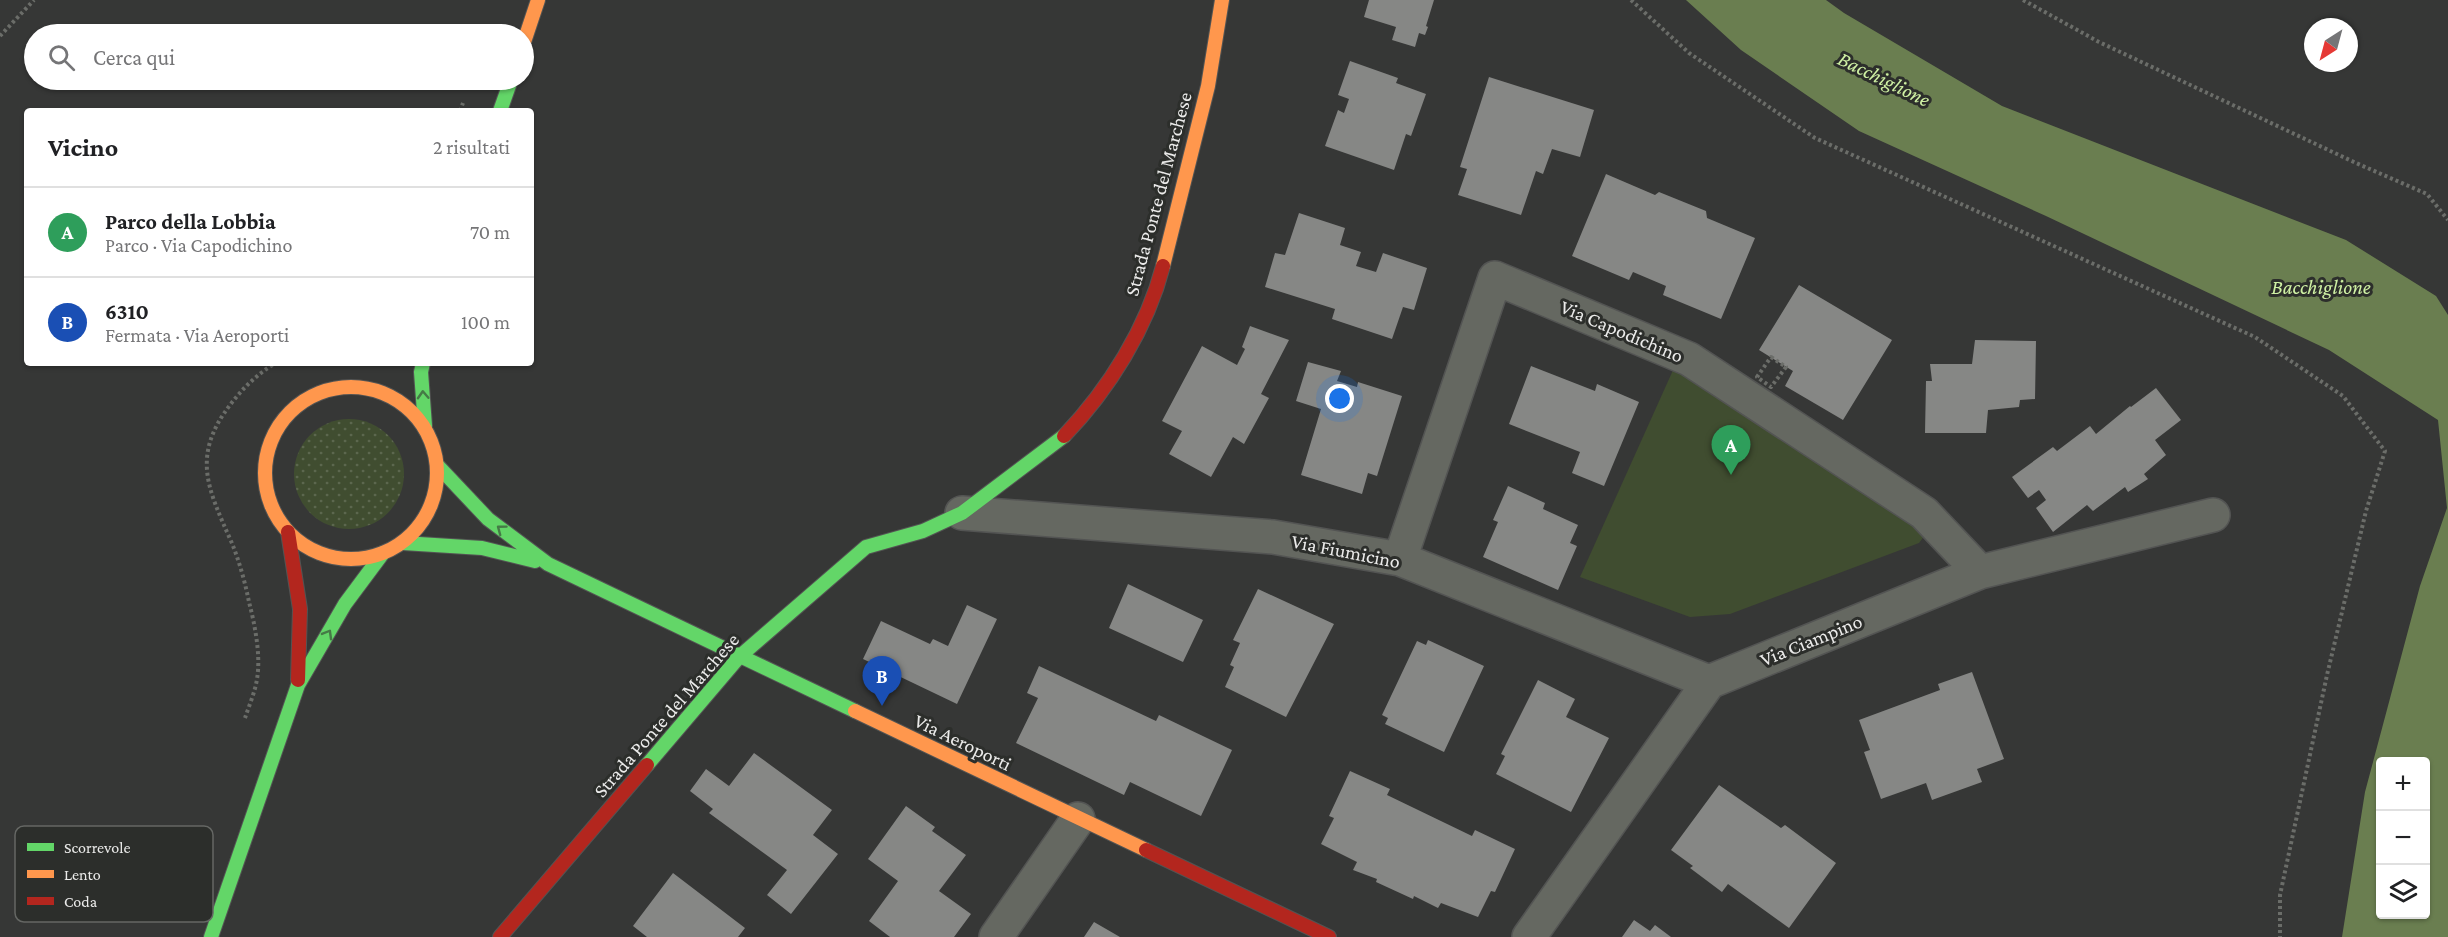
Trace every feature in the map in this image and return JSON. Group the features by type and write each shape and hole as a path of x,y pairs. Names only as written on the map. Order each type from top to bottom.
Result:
{"street":[{"path":"530,24 538,0"},
{"name":"Strada Ponte del Marchese","path":"500,937 740,657 866,547 923,531 962,513 1065,435 1105,388 1137,332 1158,286 1208,86 1222,0"},
{"path":"501,108 507,90"},
{"name":"Via Capodichino","path":"1401,559 1495,278 1689,359 1924,513 1980,572"},
{"path":"423,366 424,426"},
{"path":"347,387 363,371"},
{"path":"347,387 369,388 391,396 410,409 424,426 434,446 438,466 437,488 430,510 418,528 403,543 384,554 358,559 333,557 308,548 288,532 274,512 266,488 265,464 271,440 283,419 301,402 323,391 347,387"},
{"name":"Via Aeroporti","path":"438,466 488,519 548,564 1329,937"},
{"name":"Via Fiumicino","path":"962,513 1273,537 1401,559 1708,681"},
{"name":"Via Ciampino","path":"1708,681 1980,572 2213,515"},
{"path":"288,532 300,609 298,685"},
{"name":"Via Aeroporti","path":"403,543 482,548 548,564"},
{"path":"211,937 298,685 345,604 384,554"},
{"path":"1529,937 1708,681"},
{"path":"996,937 1078,819"}],"path":[{"path":"0,36 34,0"},
{"path":"1630,0 1689,53 1815,138 2255,337 2343,396 2385,450 2366,511 2327,675 2280,895 2280,937"},
{"path":"2023,0 2099,42 2427,194 2448,220"},
{"path":"244,724 257,680 258,661 250,603 231,542 220,519 206,475 208,445 214,429 237,395 271,366"}],"shaded area":[{"path":"1674,368 1925,535 1919,543 1730,614 1690,617 1580,577"},
{"path":"349,419 370,423 388,435 400,453 404,474 400,495 388,513 370,525 349,529 328,525 310,513 298,495 294,474 298,453 310,435 328,423"}],"water":[{"name":"Bacchiglione","path":"1686,0 1826,0 1844,13 2002,106 2346,240 2436,296 2448,315 2448,937 2342,937 2365,792 2420,586 2447,508 2438,420 2329,350 2046,216 1859,131 1741,50"}],"building":[{"path":"1369,0 1434,0 1425,35 1419,33 1415,47 1392,40 1396,27 1364,17"},
{"path":"1350,61 1398,78 1396,83 1426,94 1411,136 1406,134 1394,170 1325,146 1338,110 1344,113 1349,99 1338,95"},
{"path":"1489,77 1594,110 1580,157 1552,149 1543,174 1536,171 1521,215 1458,195 1467,169 1460,167"},
{"path":"1606,174 1655,195 1659,192 1706,211 1707,218 1755,238 1721,319 1663,295 1666,286 1633,272 1629,280 1572,256"},
{"path":"1299,213 1345,228 1340,245 1361,252 1356,266 1376,272 1383,253 1427,268 1414,310 1403,307 1392,339 1332,319 1335,309 1265,287 1275,253 1285,255"},
{"path":"1799,285 1892,340 1843,420 1785,386 1793,371 1759,350"},
{"path":"1250,326 1289,340 1261,394 1269,398 1244,444 1233,437 1211,477 1169,454 1182,431 1162,421 1202,346 1237,365 1245,349 1242,347"},
{"path":"1975,340 2036,341 2035,399 2020,400 2019,407 1988,410 1986,433 1925,433 1926,381 1932,381 1930,364 1972,364"},
{"path":"1308,362 1341,371 1337,381 1357,387 1358,382 1402,396 1377,476 1368,473 1362,494 1301,475 1321,409 1296,401"},
{"path":"1531,366 1595,391 1597,384 1639,402 1604,486 1572,473 1580,452 1509,424"},
{"path":"2156,388 2181,420 2155,440 2166,455 2144,474 2148,479 2128,492 2125,487 2093,511 2087,505 2053,532 2036,508 2046,500 2039,490 2028,498 2012,477 2053,447 2057,451 2090,426 2096,434"},
{"path":"1508,486 1545,503 1543,509 1578,525 1570,543 1577,546 1558,590 1483,557 1498,522 1493,520"},
{"path":"1128,584 1203,620 1183,662 1109,628"},
{"path":"1258,589 1334,624 1286,717 1225,687 1234,667 1230,665 1240,643 1233,640"},
{"path":"967,605 997,619 957,704 863,659 881,621 930,644 933,639 948,646"},
{"path":"1428,640 1484,666 1444,752 1385,724 1388,718 1382,715 1417,641 1426,645"},
{"path":"1039,666 1156,721 1159,715 1232,750 1201,816 1130,782 1124,795 1016,743 1038,698 1027,693"},
{"path":"1972,672 2004,759 1977,769 1982,782 1932,800 1926,783 1881,799 1864,752 1870,750 1859,720 1940,690 1938,684"},
{"path":"1538,680 1575,699 1566,717 1609,738 1571,812 1496,774 1505,756 1501,754"},
{"path":"754,753 832,810 813,835 838,854 791,914 767,895 787,870 709,813 713,809 690,791 706,769 729,786"},
{"path":"1350,771 1390,789 1387,795 1472,836 1475,830 1515,849 1495,892 1491,891 1478,917 1441,903 1438,908 1376,882 1377,879 1353,870 1357,862 1321,844 1334,818 1329,816"},
{"path":"1719,785 1781,828 1785,825 1836,863 1789,928 1728,884 1722,892 1690,868 1693,866 1671,850"},
{"path":"906,806 935,827 932,831 966,855 939,891 971,914 954,937 890,937 869,921 898,881 868,859"},
{"path":"673,873 745,928 738,937 647,937 633,926"},
{"path":"1634,920 1650,931 1655,925 1671,937 1622,937"},
{"path":"1094,922 1120,937 1084,937"}],"traffic: fast":[{"path":"501,108 507,90"},
{"path":"422,366 425,426"},
{"path":"647,765 739,657 866,547 923,531 962,513 1064,436"},
{"path":"438,466 488,519 548,564 855,711"},
{"path":"403,543 482,548 535,561"},
{"path":"211,937 298,685 345,604 383,553"}],"traffic: slow":[{"path":"530,24 538,0"},
{"path":"1163,266 1208,86 1222,0"},
{"path":"351,387 384,393 399,401 412,412 423,425 431,440 437,473 431,506 423,521 412,534 399,545 384,553 351,559 318,553 303,545 290,534 279,521 271,506 265,473 271,440 279,425 290,412 303,401 318,393 351,387"},
{"path":"855,711 1146,850"}],"traffic: jam":[{"path":"1064,436 1081,418 1111,378 1137,335 1163,266"},
{"path":"288,532 300,609 298,680"},
{"path":"500,937 647,765"},
{"path":"1146,850 1329,937"}],"place":[{"name":"Parco della Lobbia","path":"1731,475"},
{"name":"6310","path":"882,706"}]}
